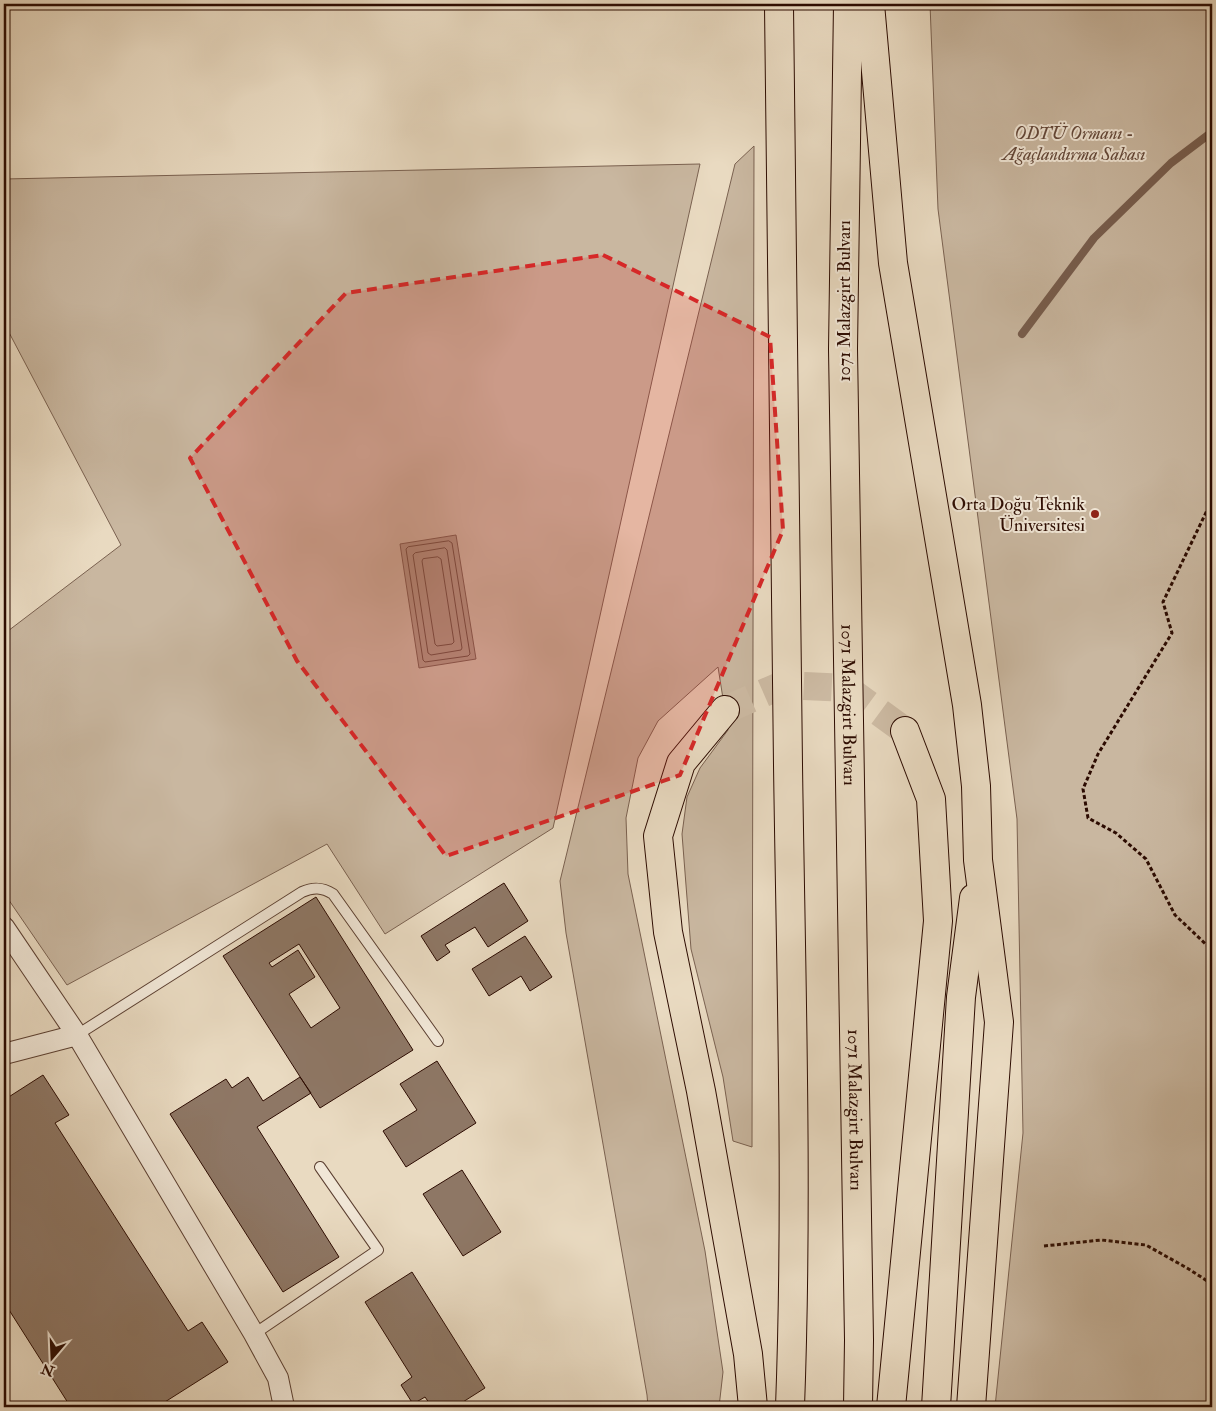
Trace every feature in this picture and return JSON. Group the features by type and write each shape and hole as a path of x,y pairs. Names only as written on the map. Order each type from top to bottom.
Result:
{"main road":[{"path":"779,4 783,479 794,1168 794,1301 790,1407"},
{"name":"1071 Malazgirt Bulvarı","path":"848,4 843,349 860,1340 858,1407"},
{"path":"870,4 893,263 968,705 976,786 978,860 999,1022 971,1407"},
{"path":"725,710 681,763 658,836 668,932 702,1091 748,1354 753,1407"},
{"path":"891,1407 938,920 931,799 905,731"},
{"path":"936,1407 961,998 978,860"}],"street":[{"path":"4,927 77,1035 254,1334 278,1378 284,1407"},
{"path":"4,1054 77,1035"}],"lane":[{"path":"77,1035 302,892 314,888 327,890 333,894 438,1041"},
{"path":"254,1334 378,1250 320,1167"}],"path":[{"path":"1212,500 1163,602 1172,632 1098,754 1082,789 1088,818 1116,833 1146,859 1175,915 1212,950"},
{"path":"1044,1246 1100,1240 1146,1245 1212,1284"}],"highlighted area":[{"path":"603,255 770,337 783,530 680,775 446,856 297,661 190,458 346,293"}],"green space":[{"name":"ODTÜ Ormanı - Ağaçlandırma Sahası","path":"930,4 1212,4 1212,1407 995,1407 1023,1133 1017,819 938,209"},
{"path":"754,146 752,1147 733,1141 723,1077 691,949 682,834 687,797 700,768 728,730 718,667 658,721 638,758 626,818 628,874 705,1251 723,1372 719,1407 648,1407 566,933 560,881 735,164"},
{"path":"700,164 553,828 385,934 327,844 67,985 4,893 4,634 121,545 4,323 4,179"}],"water":[{"path":"456,535 476,659 419,668 400,544"}],"building":[{"path":"504,883 528,921 488,947 475,927 445,945 450,952 437,961 421,936"},
{"path":"316,897 413,1050 320,1108 223,956","holes":["299,944 340,1008 311,1028 289,994 315,977 298,950 272,967 269,963"]},
{"path":"525,936 552,977 530,991 521,976 489,996 472,969"},
{"path":"437,1061 476,1123 406,1167 383,1131 417,1110 400,1084"},
{"path":"43,1075 69,1115 55,1123 188,1331 202,1322 228,1362 157,1407 68,1407 70,1406 4,1302 4,1100"},
{"path":"248,1077 263,1101 300,1077 311,1093 257,1127 339,1257 283,1292 170,1114 226,1079 232,1088"},
{"path":"462,1170 501,1232 463,1256 423,1194"},
{"path":"412,1272 485,1388 455,1407 432,1407 425,1397 413,1404 401,1385 412,1377 365,1302"}],"waterway":[{"path":"1022,334 1094,238 1171,163 1212,132"}],"tunnel":[{"path":"725,710 782,685 846,688 905,731"}],"place":[{"name":"Orta Doğu Teknik Üniversitesi","path":"1095,514"}]}
